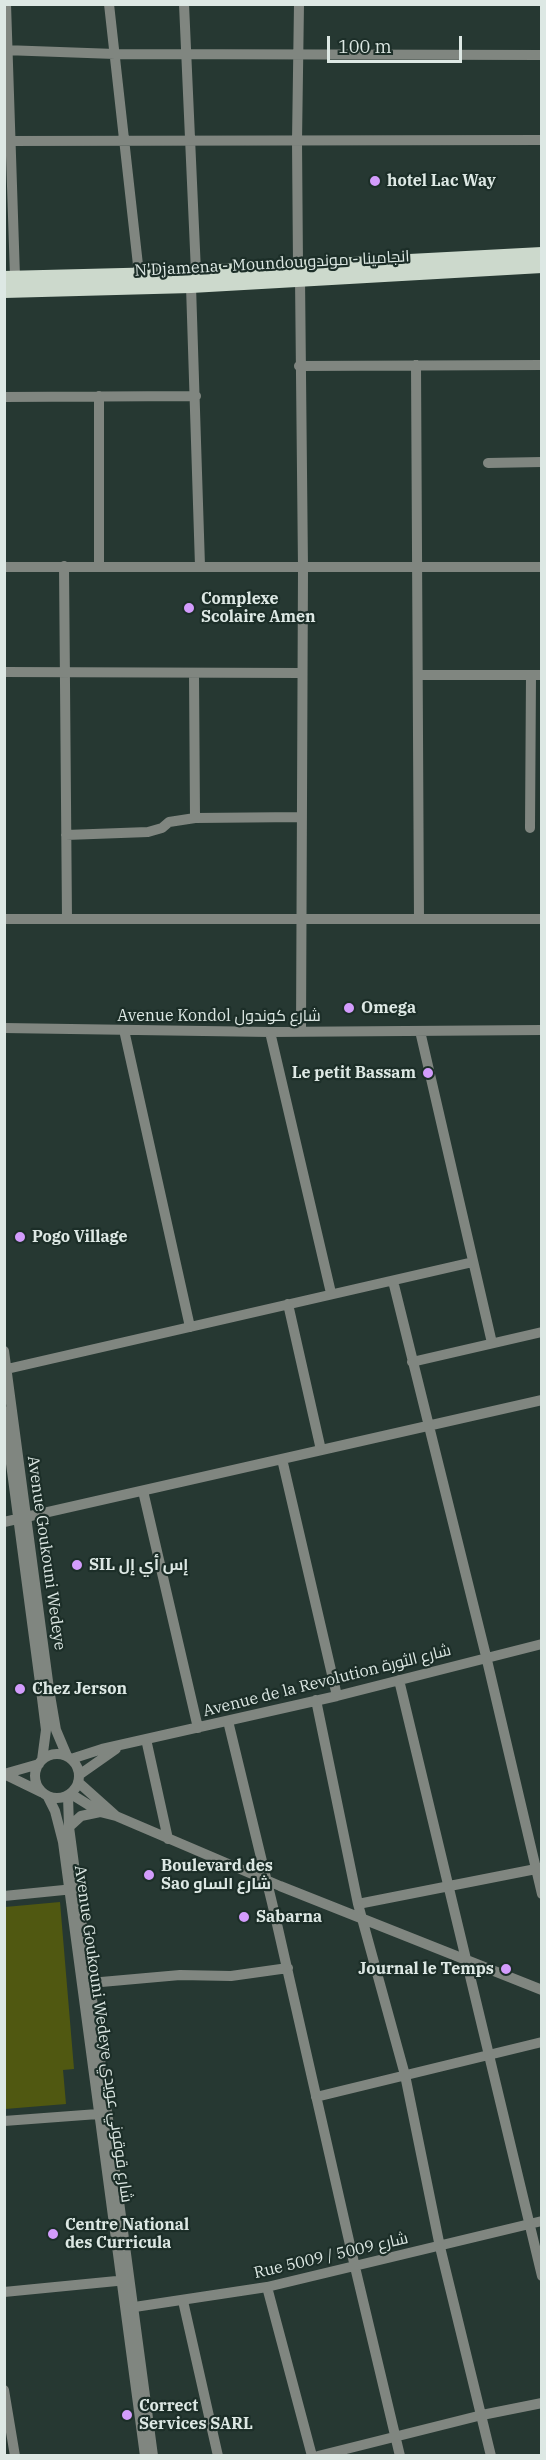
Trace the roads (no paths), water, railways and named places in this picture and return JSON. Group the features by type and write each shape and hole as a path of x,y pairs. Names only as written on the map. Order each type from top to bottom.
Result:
{"main road":[{"name":"N'Djamena - Moundou انجامينا - موندو","path":"4,291 191,286 299,272 542,254"},
{"name":"N'Djamena - Moundou انجامينا - موندو","path":"10,278 196,272 542,266"}],"street":[{"path":"6,4 10,278"},
{"path":"109,4 139,274"},
{"path":"184,4 196,272"},
{"path":"299,4 297,141 303,568 301,1032"},
{"path":"6,50 298,56 542,55"},
{"path":"7,141 542,140"},
{"path":"191,286 200,566"},
{"path":"299,366 542,364"},
{"path":"416,365 419,919"},
{"path":"99,396 99,566"},
{"path":"4,397 196,396"},
{"path":"488,463 542,462"},
{"path":"64,566 67,919"},
{"path":"4,567 542,567"},
{"path":"4,672 302,673"},
{"path":"194,673 195,818"},
{"path":"419,675 536,675 530,828"},
{"path":"66,835 156,831 169,822 195,818 302,817"},
{"path":"4,919 542,919"},
{"name":"Avenue Kondol شارع كوندول","path":"4,1028 270,1032 542,1030"},
{"path":"124,1030 190,1327"},
{"path":"420,1031 492,1343"},
{"path":"270,1032 331,1293"},
{"path":"7,1369 473,1262"},
{"path":"393,1281 427,1426 539,1869 542,1894"},
{"path":"288,1304 321,1450"},
{"path":"412,1362 542,1332"},
{"name":"Avenue Goukouni Wedeye","path":"4,1351 46,1730 41,1762"},
{"path":"4,1522 542,1400"},
{"name":"Avenue Goukouni Wedeye","path":"4,1411 56,1730 69,1758"},
{"path":"282,1459 337,1696"},
{"path":"143,1491 198,1728"},
{"name":"Avenue de la Revolution شارع الثورة","path":"69,1758 337,1696 486,1656 542,1644"},
{"path":"399,1680 542,2276"},
{"path":"316,1700 358,1904 405,2075 440,2247 492,2456"},
{"path":"228,1721 288,1968 400,2456"},
{"path":"146,1739 168,1839"},
{"name":"Avenue de la Revolution شارع الثورة","path":"79,1779 119,1746"},
{"path":"51,1755 69,1758 78,1768 79,1779 70,1795 58,1799 4,1774 41,1762 51,1755"},
{"path":"41,1762 35,1778 45,1794"},
{"path":"79,1779 116,1816"},
{"name":"Avenue Goukouni Wedeye شارع قوقوني عويدي","path":"45,1794 60,1826 90,1983 145,2456"},
{"path":"70,1795 100,1812 116,1816 362,1919 542,1990"},
{"name":"Avenue Goukouni Wedeye شارع قوقوني عويدي","path":"70,1795 69,1827 73,1890 98,2114 126,2280"},
{"path":"69,1827 81,1816 100,1812"},
{"path":"358,1904 539,1869"},
{"path":"4,1896 73,1890"},
{"path":"90,1983 130,1977 231,1976 288,1968"},
{"path":"316,2097 542,2042"},
{"path":"4,2121 98,2114"},
{"name":"Rue 5009 / شارع 5009","path":"129,2308 267,2287 542,2221"},
{"path":"4,2292 126,2280"},
{"path":"267,2287 312,2456"},
{"path":"183,2301 218,2456"},
{"name":"Avenue Goukouni Wedeye شارع قوقوني عويدي","path":"129,2308 153,2456"},
{"path":"4,2390 15,2456"},
{"path":"318,2456 482,2415 542,2403"}],"place":[{"name":"hotel Lac Way","path":"375,181"},
{"name":"Complexe Scolaire Amen","path":"189,608"},
{"name":"Omega","path":"349,1008"},
{"name":"Le petit Bassam","path":"428,1073"},
{"name":"Pogo Village","path":"20,1237"},
{"name":"SIL إس أي إل","path":"77,1565"},
{"name":"Chez Jerson","path":"20,1689"},
{"name":"Boulevard des Sao شارع الساو","path":"149,1875"},
{"name":"Sabarna","path":"244,1917"},
{"name":"Journal le Temps","path":"506,1969"},
{"name":"Centre National des Curricula","path":"53,2234"},
{"name":"Correct Services SARL","path":"127,2415"}]}
